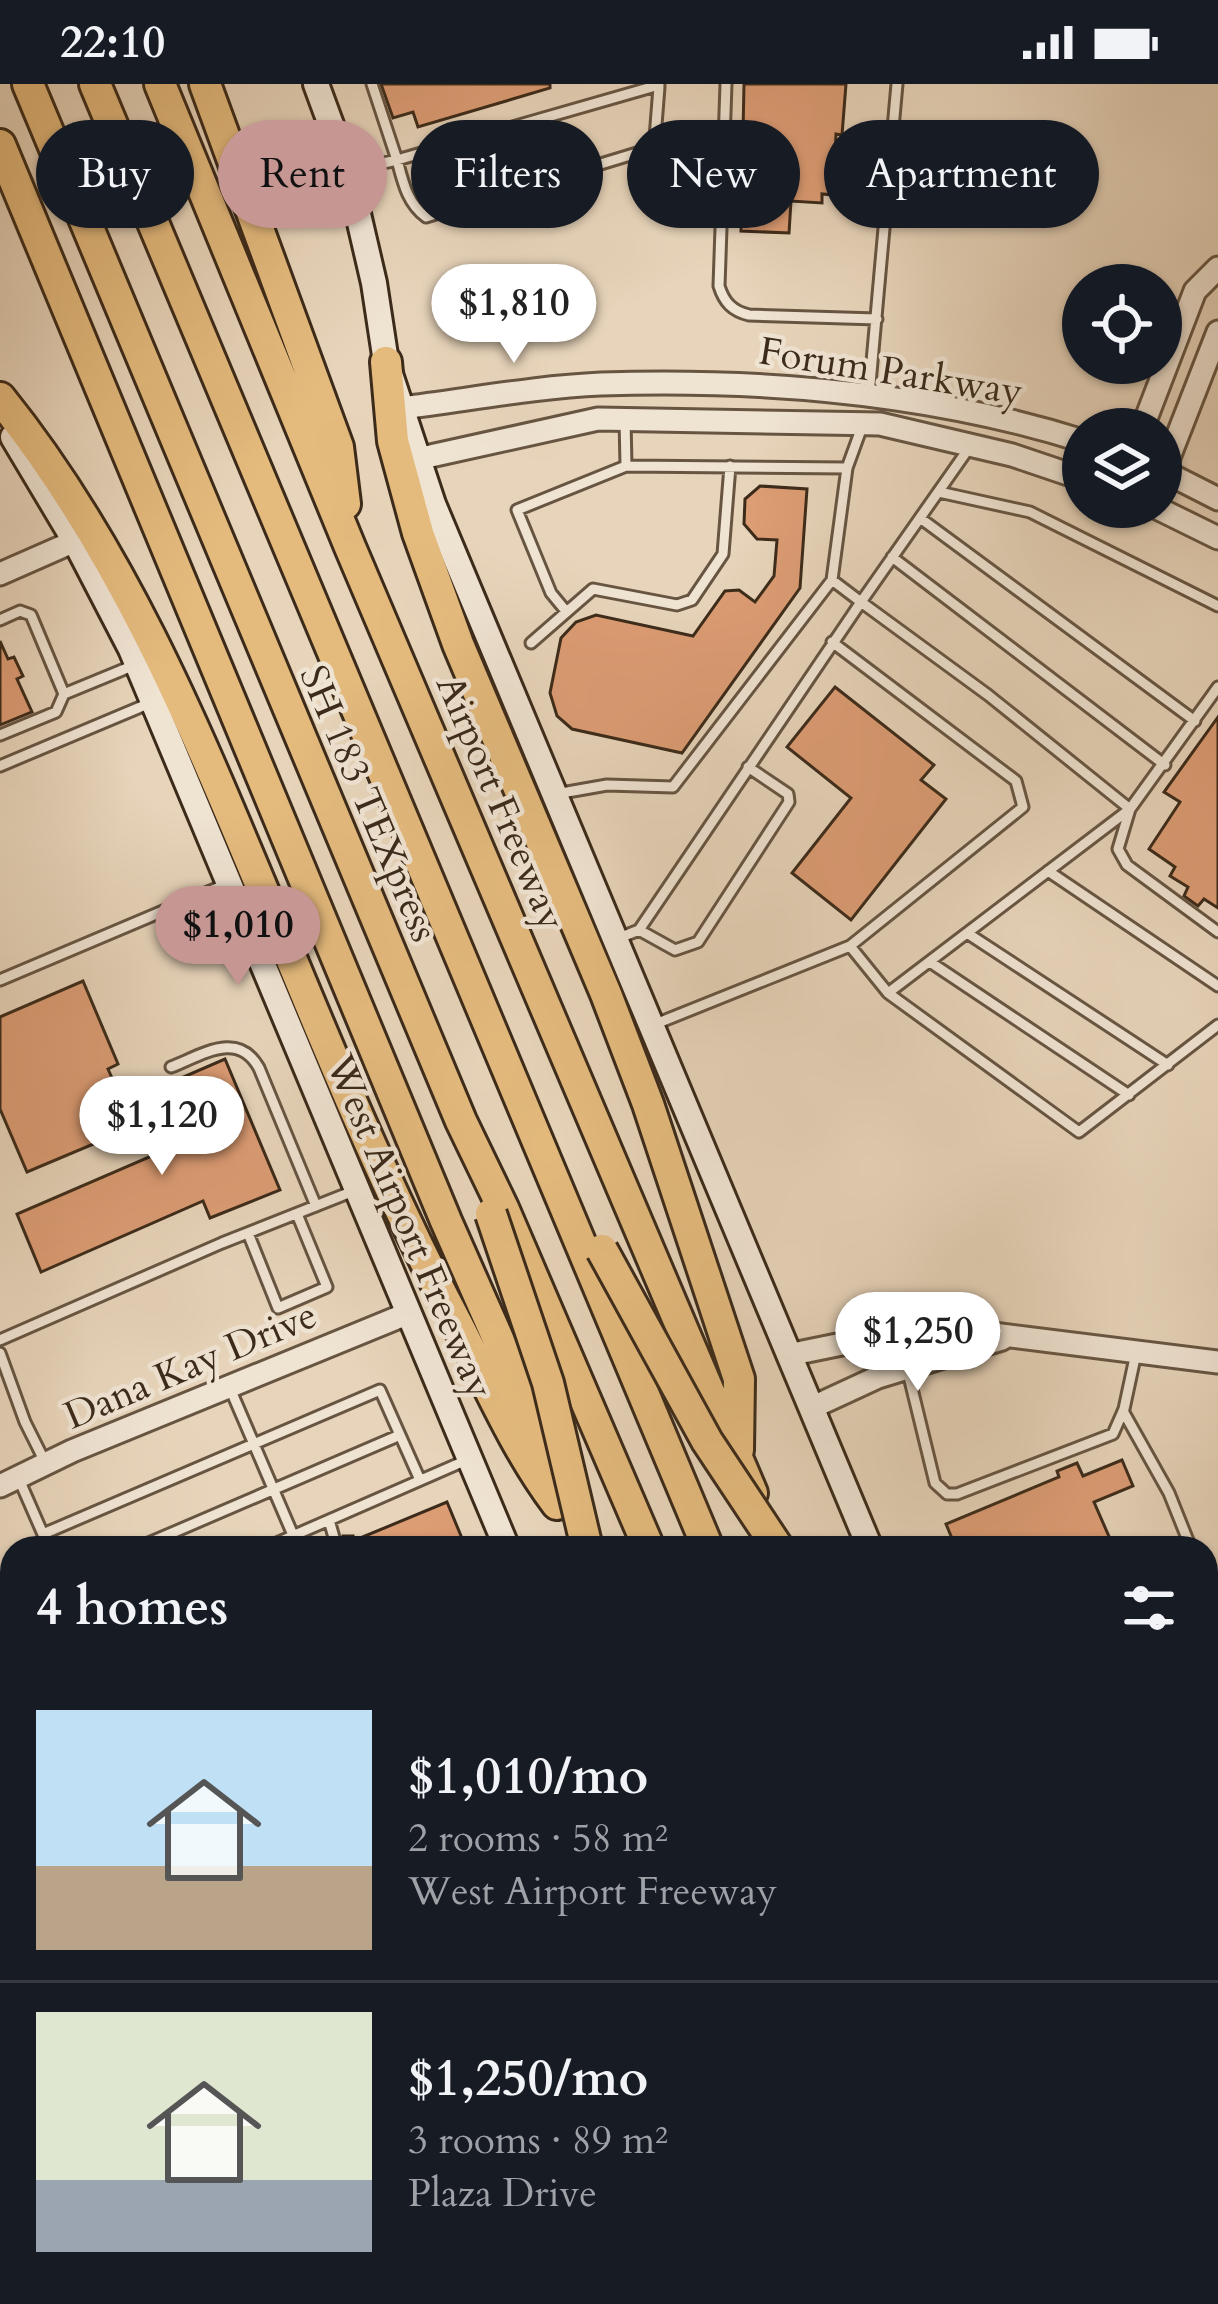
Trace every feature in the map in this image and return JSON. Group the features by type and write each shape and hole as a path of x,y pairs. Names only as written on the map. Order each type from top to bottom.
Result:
{"highway":[{"name":"SH 183 TEXpress","path":"28,84 497,1211"},
{"name":"SH 183 TEXpress","path":"95,84 556,1187 592,1254"},
{"name":"Airport Freeway","path":"160,84 350,547 772,1536"},
{"path":"205,84 338,447 350,547"},
{"path":"0,146 446,1221 584,1536"},
{"path":"386,362 394,441 418,532 458,644 632,1060 739,1379 738,1462"},
{"path":"0,398 86,518 153,640 193,721 406,1226 525,1461 580,1536"},
{"path":"497,1211 548,1383 586,1536"},
{"path":"497,1211 644,1536"},
{"path":"592,1254 666,1453 703,1536"},
{"path":"592,1254 769,1536"}],"main road":[{"name":"Airport Freeway","path":"316,84 329,120"},
{"name":"Airport Freeway","path":"361,228 386,362 458,571 865,1536"},
{"name":"West Airport Freeway","path":"0,414 8,443 75,541 137,664 502,1536"}],"street":[{"path":"1150,408 1195,291 1218,268"},
{"path":"1182,423 1218,332"},
{"name":"Forum Parkway","path":"400,408 599,384 736,383 868,395 1062,436"},
{"path":"625,385 625,419"},
{"path":"971,446 981,416"},
{"name":"Forum Parkway","path":"417,459 598,419 880,424 1062,473"},
{"path":"1182,482 1218,499"},
{"path":"1182,520 1218,538"},
{"path":"0,574 75,541"},
{"name":"Dana Kay Drive","path":"9,1482 409,1312"},
{"path":"788,1355 930,1326 1218,1362"},
{"path":"811,1408 878,1377 1009,1337"}],"lane":[{"path":"372,84 397,160 404,188 426,217 650,149 656,138 659,86 397,160 387,162"},
{"path":"726,84 719,286 727,303 749,315 877,319"},
{"path":"868,395 897,84"},
{"path":"625,419 626,466"},
{"path":"552,795 607,785 673,787 832,580 847,467 863,424"},
{"path":"614,940 639,929 971,446"},
{"path":"565,610 550,592 518,510 626,466 847,467"},
{"path":"531,643 588,591 599,588 677,605 692,600 723,554 730,466"},
{"path":"938,492 1030,512 1218,606"},
{"path":"920,518 1195,721"},
{"path":"892,557 1165,765"},
{"path":"832,580 1130,808"},
{"path":"0,620 20,611 31,615 64,694"},
{"path":"650,1026 850,946 1023,807 1016,782 832,642"},
{"path":"0,735 56,712 64,694 137,664"},
{"path":"888,993 1130,808 1218,687"},
{"path":"0,766 152,702"},
{"path":"639,929 675,950 698,942 789,802 788,794 748,767"},
{"path":"1130,808 1118,848 1127,866 1218,932"},
{"path":"1048,871 1218,986"},
{"path":"0,980 227,884"},
{"path":"967,933 1168,1065"},
{"path":"850,946 888,993 1079,1132 1218,1025"},
{"path":"930,962 1130,1095"},
{"path":"171,1067 221,1047 235,1045 246,1050 259,1068 316,1206"},
{"path":"0,1340 356,1190"},
{"path":"248,1233 278,1308 327,1287 297,1214"},
{"path":"0,1353 46,1464"},
{"path":"907,1368 935,1483 947,1494 957,1494 1113,1433 1136,1353"},
{"path":"229,1386 293,1535 470,1459"},
{"path":"9,1482 43,1534 380,1390 420,1480"},
{"path":"1123,1411 1169,1493 1186,1536"},
{"path":"164,1536 400,1435"},
{"path":"329,1520 334,1536"}],"building":[{"path":"381,84 550,84 550,88 442,120 416,120 413,112 393,118"},
{"path":"744,84 846,84 843,120 824,120 822,203 800,202 800,120 743,120"},
{"path":"741,228 789,228 789,233"},
{"path":"760,486 807,489 800,588 682,753 572,729 557,716 550,693 561,638 576,622 596,615 693,636 725,591 739,590 755,602 774,576 777,540 757,539 744,524 745,499"},
{"path":"0,641 23,676 17,679 32,712 0,725"},
{"path":"835,687 934,765 921,780 946,799 851,920 792,873 851,798 787,747"},
{"path":"1218,717 1218,908 1204,899 1198,906 1184,896 1188,887 1170,876 1175,867 1149,849 1180,802 1164,792"},
{"path":"83,981 118,1064 108,1069 134,1127 27,1172 0,1109 0,1017"},
{"path":"225,1059 280,1190 210,1218 203,1201 41,1272 17,1214 198,1136 174,1081"},
{"path":"1122,1460 1133,1486 1094,1502 1109,1536 951,1536 946,1524 1059,1477 1057,1471 1077,1463 1083,1476"},
{"path":"447,1502 461,1536 365,1536"}]}
